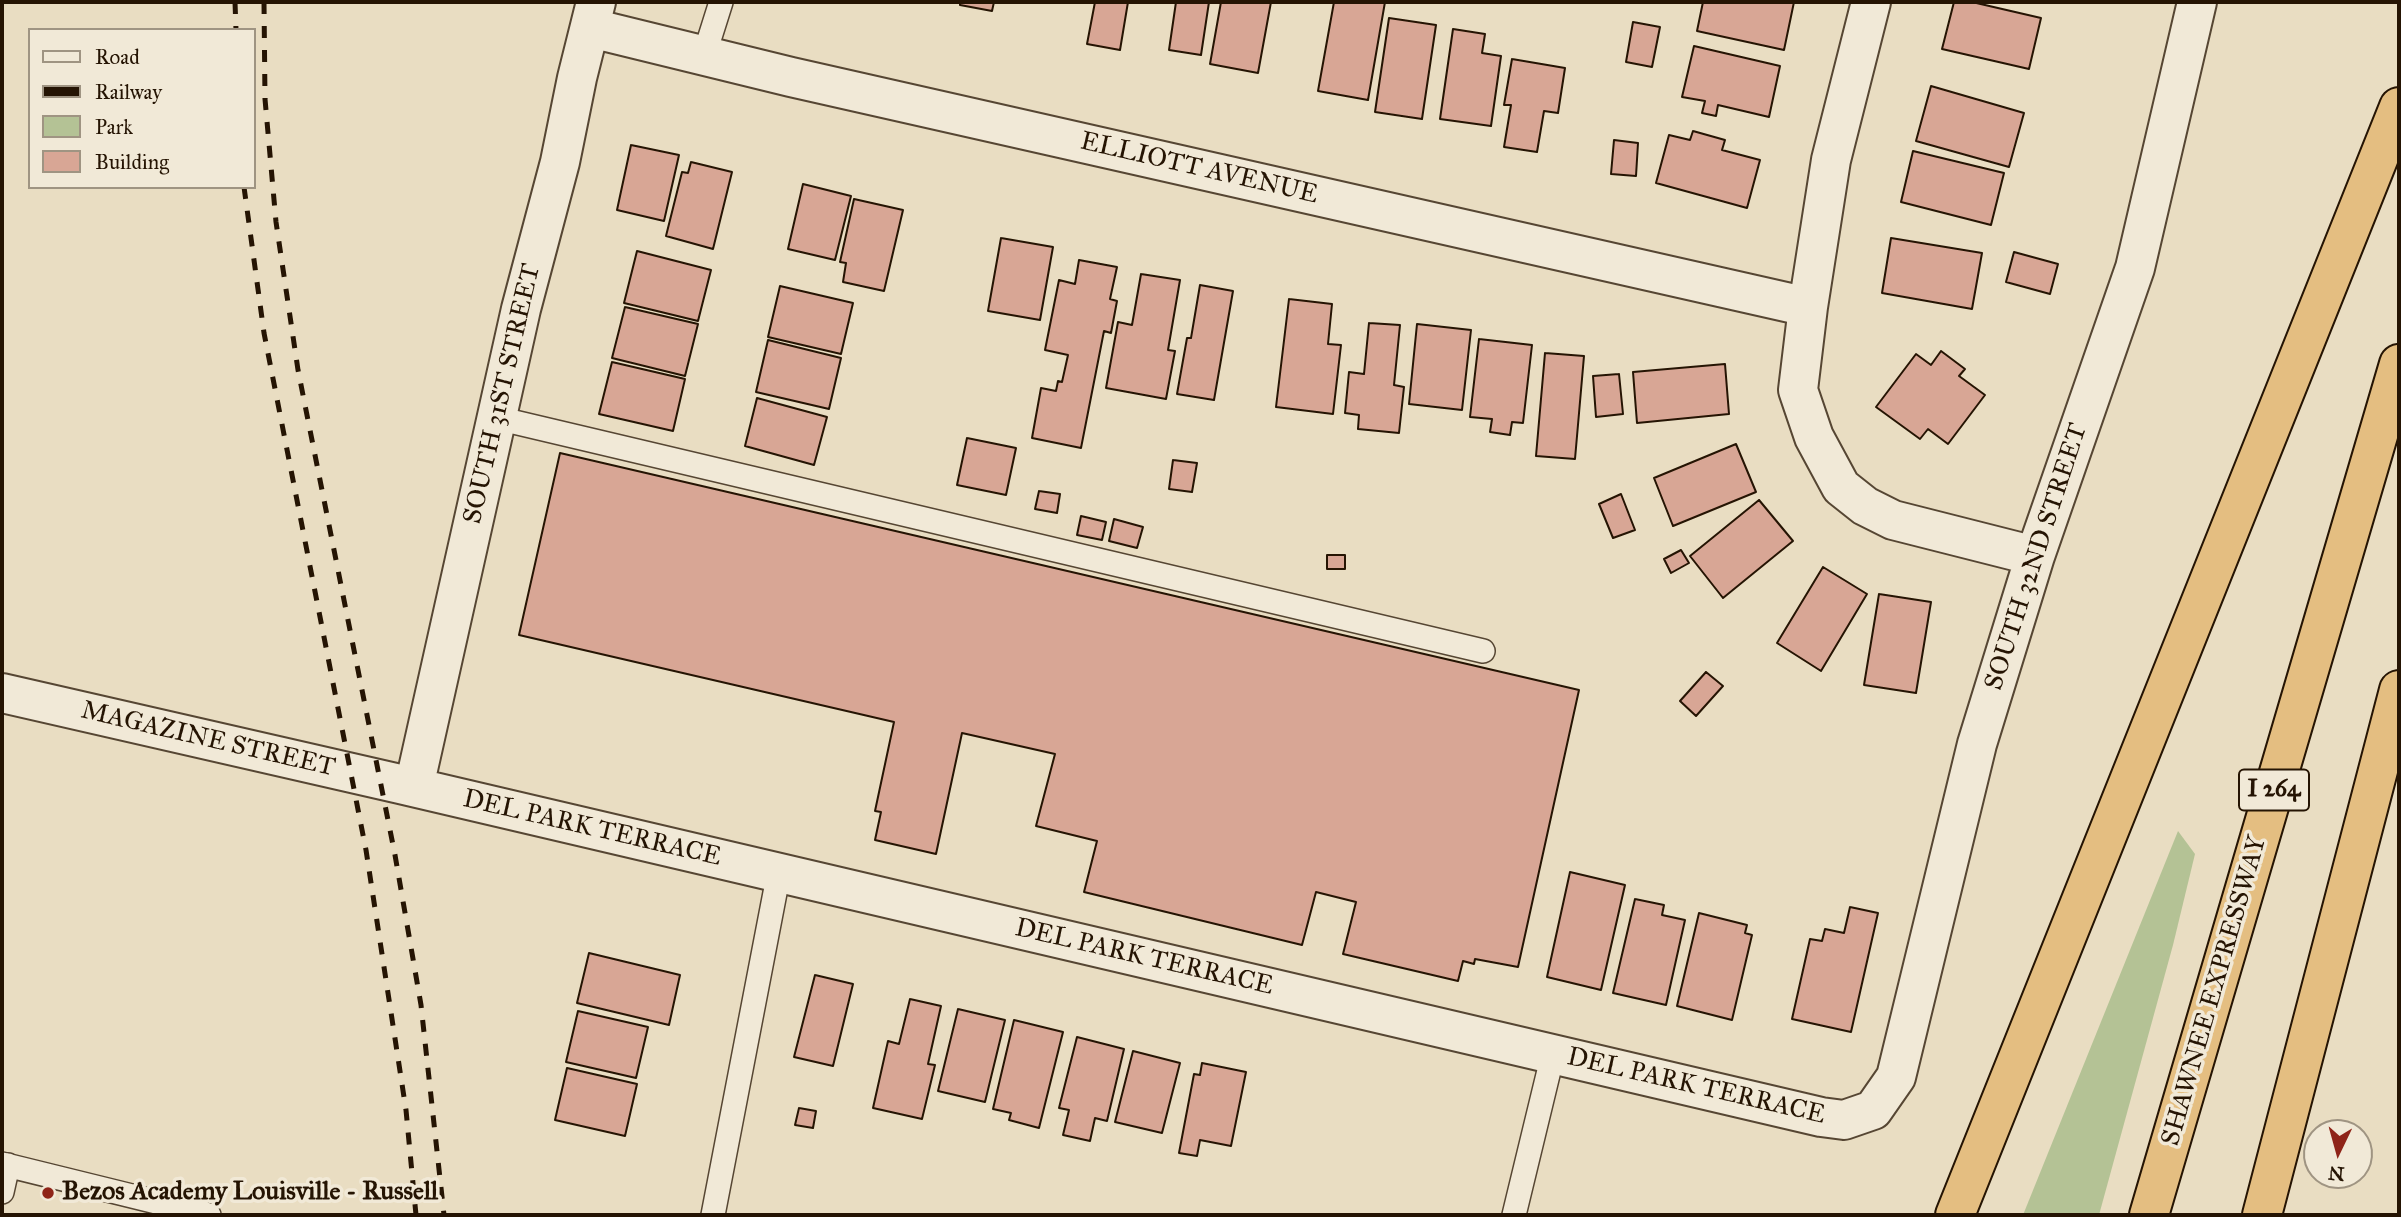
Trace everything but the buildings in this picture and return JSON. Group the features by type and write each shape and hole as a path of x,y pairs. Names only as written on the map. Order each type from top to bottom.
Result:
{"highway":[{"path":"1955,1215 2399,107"},
{"name":"SHAWNEE EXPRESSWAY","path":"2149,1215 2399,364"},
{"path":"2262,1215 2399,691"}],"street":[{"path":"1871,2 1830,160 1798,390 1814,437 1841,486 1865,506 1893,520 2035,556"},
{"name":"SOUTH 32ND STREET","path":"1873,1110 1896,1077 1977,744 2035,556 2135,268 2197,2"},
{"name":"ELLIOTT AVENUE","path":"593,15 704,56 1808,307"},
{"name":"SOUTH 31ST STREET","path":"414,787 521,309 560,162 593,15"},
{"name":"MAGAZINE STREET","path":"2,693 414,787"},
{"name":"DEL PARK TERRACE","path":"414,787 1821,1117 1844,1120 1873,1110"}],"lane":[{"path":"704,56 722,2"},
{"path":"497,418 1483,651"},
{"path":"713,1215 779,872"},
{"path":"1514,1215 1553,1054"},
{"path":"2,1192 5,1164 209,1215"}],"green space":[{"path":"2178,831 2195,854 2173,945 2099,1215 2023,1215"}],"railway":[{"path":"235,2 236,28"},
{"path":"264,2 265,99 276,222 298,370 395,855 421,1005 444,1215"},
{"path":"244,189 264,333 366,850 406,1110 416,1215"}],"place":[{"name":"Bezos Academy Louisville - Russell","path":"48,1193"}]}
